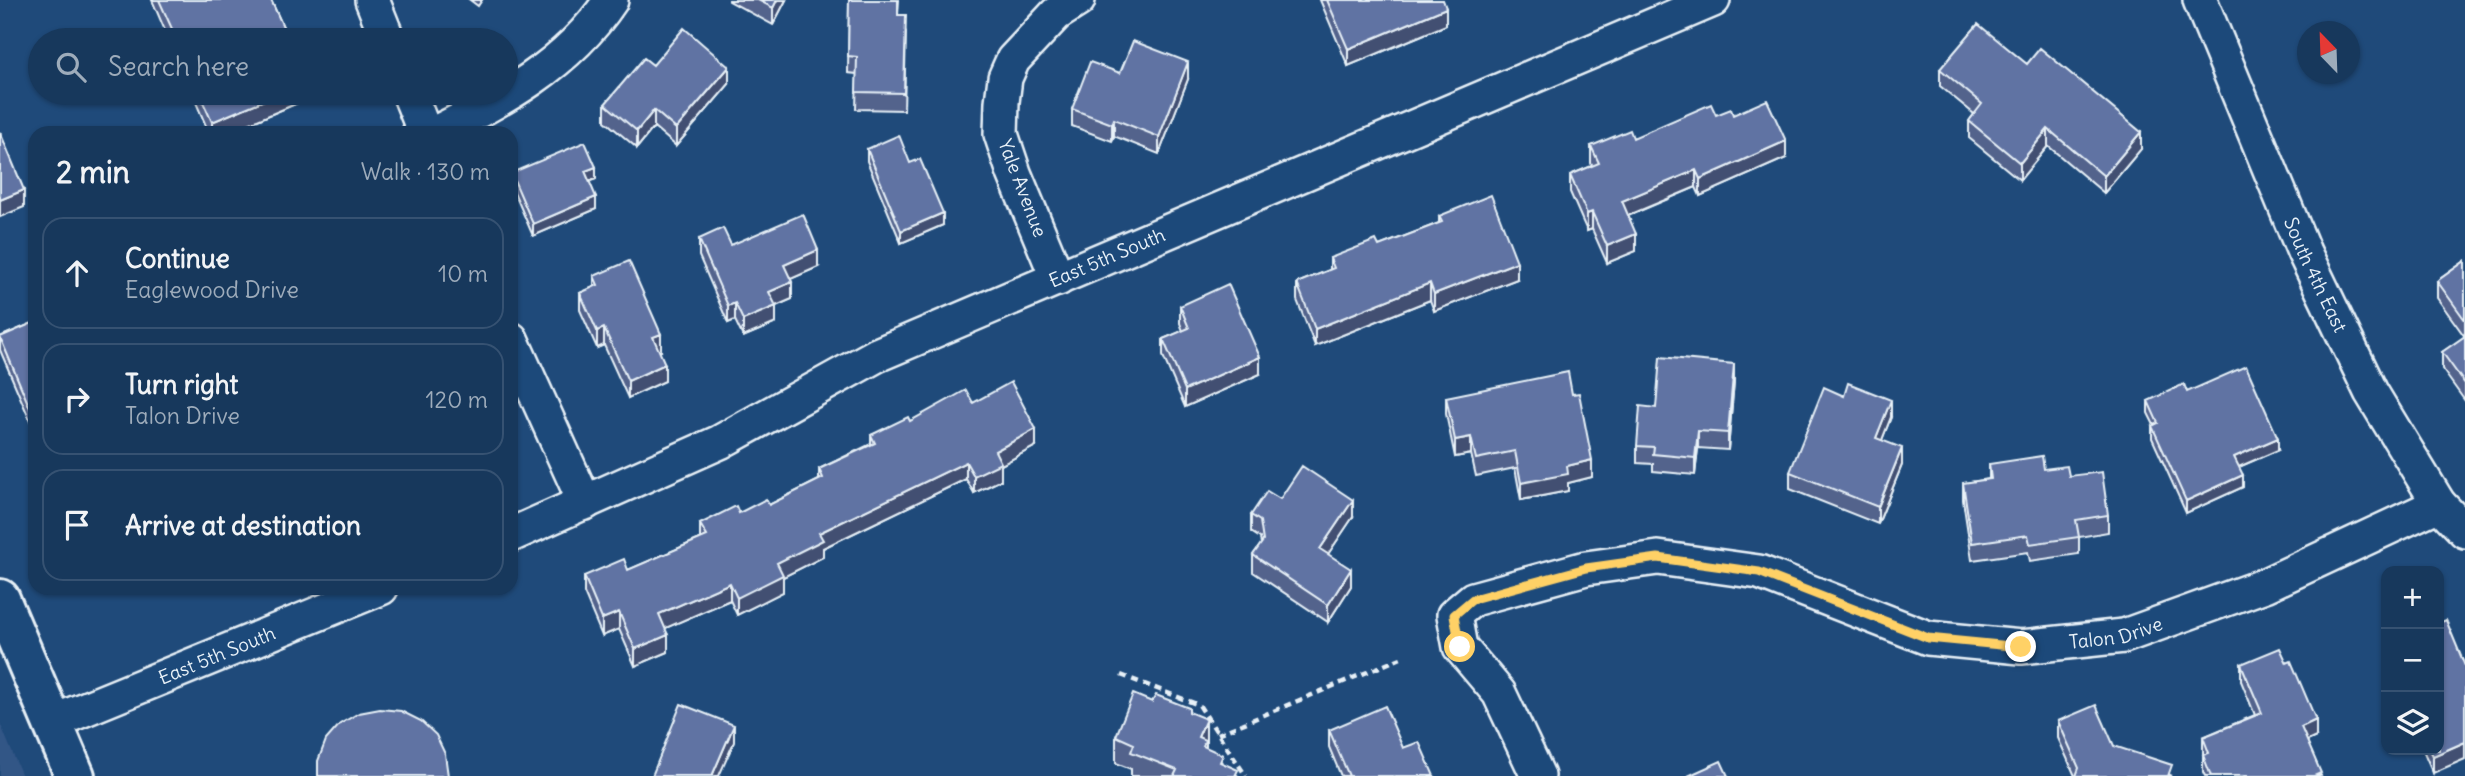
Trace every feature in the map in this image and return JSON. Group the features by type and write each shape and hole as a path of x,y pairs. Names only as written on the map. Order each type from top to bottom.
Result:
{"main road":[{"path":"0,599 75,776"}],"street":[{"path":"372,0 383,28"},
{"path":"518,88 575,46 611,0"},
{"name":"Yale Avenue","path":"1058,279 1014,173 1001,134 1002,102 1005,78 1013,60 1056,14 1079,0"},
{"name":"East 5th South","path":"518,532 720,442 877,355 1713,0"},
{"name":"South 4th East","path":"2200,0 2304,252 2371,392 2439,504 2465,531"},
{"path":"414,105 422,126"},
{"path":"449,126 492,105"},
{"path":"518,355 584,503"},
{"name":"Talon Drive","path":"1538,776 1499,693 1460,647 1454,615 1473,599 1586,568 1658,558 1759,572 1928,638 2021,647 2124,636 2265,585 2439,504"},
{"name":"East 5th South","path":"53,722 363,595"}],"path":[{"path":"1218,734 1401,658"},
{"path":"1121,675 1199,705 1246,776"},
{"path":"1189,712 1192,703"}],"shaded area":[{"path":"0,723 22,776 0,776"}],"building":[{"path":"159,0 271,0 284,28 172,28"},
{"path":"758,0 777,0 773,8"},
{"path":"849,0 898,0 898,15 906,15 904,93 856,92 857,57 848,56"},
{"path":"1327,0 1443,0 1446,8 1348,49"},
{"path":"1978,24 2027,64 2040,48 2141,132 2104,176 2048,129 2020,163 1969,121 1982,104 1940,69"},
{"path":"684,28 729,67 676,129 654,110 637,131 605,104 644,58 653,65"},
{"path":"1133,41 1188,62 1159,137 1114,119 1112,124 1072,109 1090,62 1120,73"},
{"path":"1767,100 1786,141 1700,179 1696,170 1622,201 1636,234 1607,246 1592,212 1587,214 1570,175 1599,163 1591,146 1630,130 1633,138 1711,104 1716,115 1731,109 1733,115"},
{"path":"204,105 252,105 212,122"},
{"path":"0,132 24,190 0,200"},
{"path":"899,135 910,163 920,159 943,213 901,231 867,149"},
{"path":"585,142 596,167 585,171 596,197 533,224 518,189 518,170"},
{"path":"1491,195 1517,262 1434,294 1430,283 1315,329 1297,283 1334,268 1330,258 1376,240 1379,246 1442,222 1439,216"},
{"path":"803,214 818,250 784,265 792,282 769,292 776,306 743,320 735,303 728,306 699,239 723,228 731,245"},
{"path":"629,261 661,334 653,337 665,364 628,381 604,328 597,331 580,293 598,285 594,276"},
{"path":"2465,261 2465,320 2437,281"},
{"path":"1228,284 1260,357 1185,390 1163,339 1189,328 1180,306"},
{"path":"28,325 28,404 0,337"},
{"path":"2465,336 2465,384 2442,352"},
{"path":"1660,357 1734,364 1728,433 1698,431 1695,458 1653,454 1654,447 1637,446 1640,406 1656,408"},
{"path":"2246,366 2278,438 2234,457 2243,475 2186,501 2152,426 2158,423 2148,401 2184,384 2187,392"},
{"path":"1568,372 1572,394 1579,393 1592,460 1567,466 1568,474 1521,483 1515,451 1476,459 1471,437 1455,440 1446,397"},
{"path":"1011,382 1036,429 995,451 1001,463 974,476 966,462 819,533 823,540 777,563 783,575 737,598 730,583 659,614 668,635 635,649 619,612 602,619 584,576 624,559 628,570 707,536 700,524 736,506 739,513 766,499 769,505 823,478 819,469 875,443 871,435 908,417 910,421 966,390 973,403"},
{"path":"1848,383 1891,400 1876,438 1902,448 1878,507 1790,472 1824,387 1844,396"},
{"path":"2042,456 2044,469 2067,466 2069,476 2102,472 2108,515 2076,520 2079,537 2030,544 2028,535 1972,543 1963,483 1991,479 1989,464"},
{"path":"1302,466 1353,500 1320,549 1351,569 1328,605 1253,555 1263,541 1260,521 1251,515 1267,491 1280,499"},
{"path":"2446,620 2465,666 2465,742 2444,751 2444,629"},
{"path":"2280,648 2287,663 2291,661 2316,720 2301,727 2321,773 2314,776 2211,776 2203,755 2209,753 2203,737 2262,713 2241,664"},
{"path":"1133,694 1152,702 1156,695 1189,708 1189,712 1206,719 1198,737 1205,740 1203,746 1223,755 1220,762 1238,770 1235,776 1174,776 1177,770 1131,752 1134,744 1116,736"},
{"path":"681,704 734,725 712,776 652,776"},
{"path":"2096,705 2114,746 2172,765 2168,776 2076,776 2079,768 2058,721"},
{"path":"1385,706 1403,748 1419,742 1434,776 1349,776 1329,730"},
{"path":"380,709 401,711 421,721 436,735 445,754 448,776 318,776 318,761 326,740 340,724 359,713"},
{"path":"1721,761 1728,776 1688,776"}],"route":[{"path":"1460,647 1454,615 1473,599 1586,568 1658,558 1759,572 1928,638 2021,647"}]}
